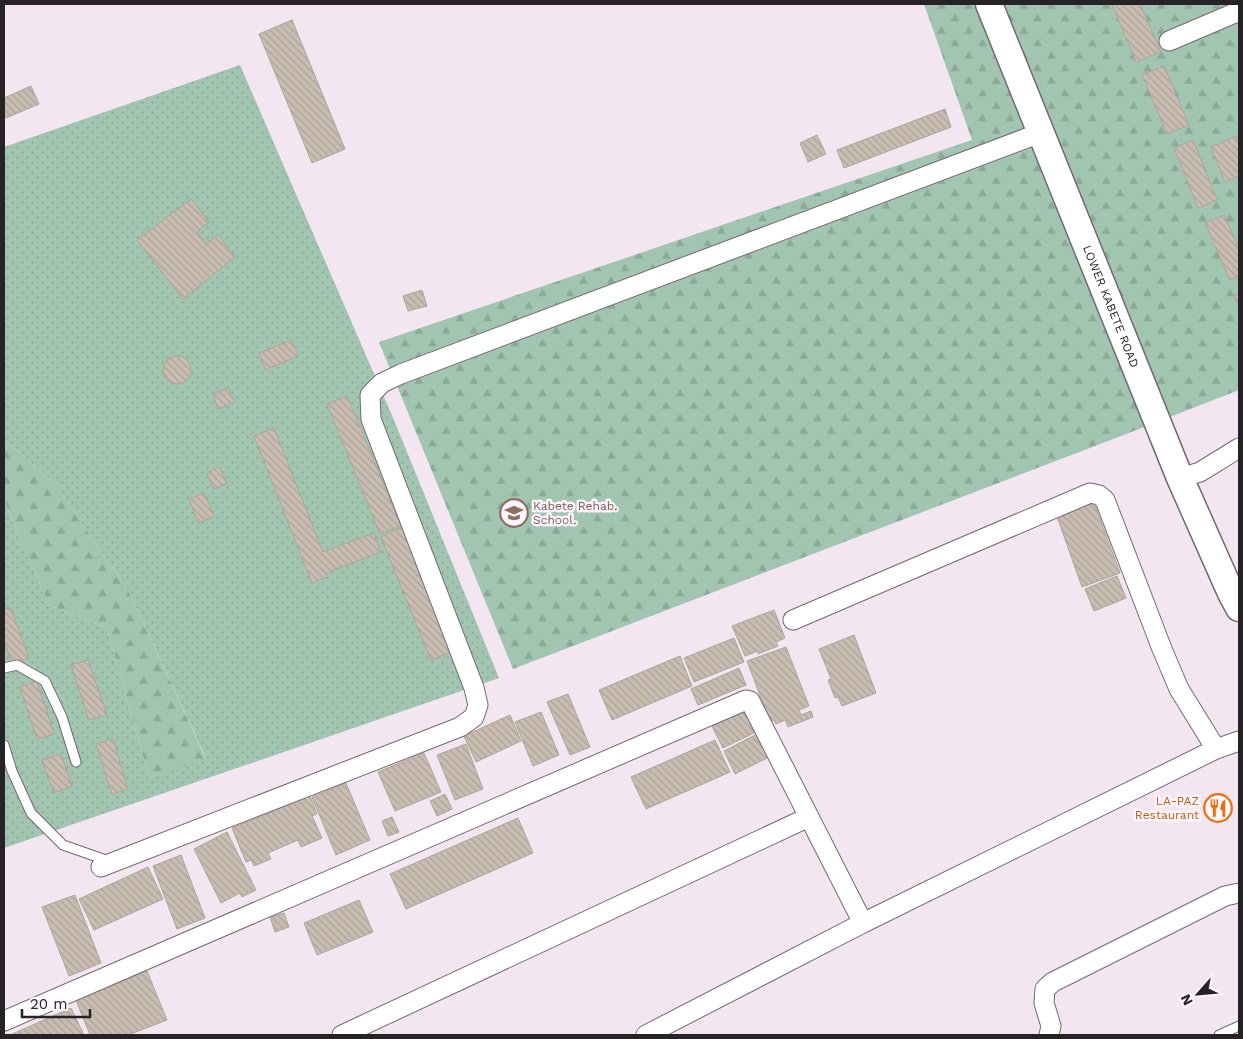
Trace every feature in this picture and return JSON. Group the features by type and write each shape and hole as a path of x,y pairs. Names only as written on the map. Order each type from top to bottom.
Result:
{"main road":[{"name":"LOWER KABETE ROAD","path":"989,4 1180,478 1237,597"}],"street":[{"path":"1169,41 1237,12 1239,4"},
{"path":"107,864 460,727 474,717 478,705 474,688 371,419 370,395 382,383 401,374 1040,133"},
{"path":"1180,478 1200,472 1239,448"},
{"path":"793,620 1090,493 1099,495 1105,500 1179,689 1216,749"},
{"path":"4,1021 746,700 750,701 863,923"},
{"path":"646,1035 863,923 1216,749 1239,741"},
{"path":"342,1035 809,817"},
{"path":"1049,1035 1051,1026 1044,1003 1044,989 1053,982 1225,896 1239,893"}],"lane":[{"path":"4,668 17,665 45,681 62,717 76,762"},
{"path":"4,745 12,771 31,813 63,845 107,864"},
{"path":"1219,1035 1239,1026"}],"green space":[{"path":"924,4 1239,4 1239,390 513,669 379,342 972,140"},
{"path":"240,65 394,420 499,678 4,848 4,500 49,605 107,628 149,778 206,758 129,592 55,484 4,439 4,147"},
{"path":"4,439 55,484 129,592 206,759 149,778 107,628 49,605 4,500"}],"building":[{"path":"1112,4 1140,4 1161,52 1136,62"},
{"path":"292,20 345,149 312,163 259,34"},
{"path":"1164,66 1189,125 1167,134 1142,75"},
{"path":"31,86 39,104 6,118 4,98"},
{"path":"945,109 951,127 844,168 837,150"},
{"path":"817,135 826,154 808,162 800,143"},
{"path":"1236,136 1239,143 1239,176 1225,182 1211,147"},
{"path":"1193,140 1217,200 1198,208 1174,148"},
{"path":"191,199 209,222 197,232 206,244 218,235 235,257 183,299 137,240"},
{"path":"1224,215 1239,249 1239,276 1230,280 1205,223"},
{"path":"422,290 427,306 408,311 403,296"},
{"path":"1239,294 1239,307 1234,296"},
{"path":"292,340 298,356 265,370 259,353"},
{"path":"177,356 187,360 191,370 187,380 177,384 167,380 163,370 167,360"},
{"path":"228,388 234,402 218,409 213,394"},
{"path":"347,396 401,526 380,534 327,404"},
{"path":"274,428 323,552 374,533 381,552 326,573 327,577 312,583 254,436"},
{"path":"219,467 227,483 214,489 207,473"},
{"path":"204,493 214,516 199,523 189,500"},
{"path":"1092,497 1120,573 1082,587 1055,511"},
{"path":"403,527 454,651 431,660 381,537"},
{"path":"1117,576 1126,598 1094,611 1085,589"},
{"path":"11,608 29,658 12,664 4,640 4,610"},
{"path":"774,610 785,638 776,642 778,646 758,654 758,651 745,656 732,626"},
{"path":"854,635 876,693 842,706 838,697 835,698 828,680 831,679 819,649"},
{"path":"734,638 744,662 694,682 684,658"},
{"path":"786,647 809,706 799,710 801,715 811,711 813,717 788,727 785,720 776,724 774,720 770,722 747,661"},
{"path":"680,656 692,686 612,720 599,690"},
{"path":"88,660 107,715 89,720 71,665"},
{"path":"739,668 746,685 698,705 691,689"},
{"path":"37,681 54,734 37,739 20,687"},
{"path":"568,694 590,747 570,755 547,702"},
{"path":"747,709 758,731 723,748 712,726"},
{"path":"541,712 559,755 533,766 515,722"},
{"path":"510,715 521,741 476,762 464,736"},
{"path":"759,733 771,756 735,774 724,751"},
{"path":"113,739 128,789 112,794 96,744"},
{"path":"715,740 730,772 646,809 631,777"},
{"path":"466,744 483,789 455,800 437,755"},
{"path":"424,753 441,792 395,811 378,772"},
{"path":"61,754 72,786 54,793 42,760"},
{"path":"346,783 370,840 336,855 312,797"},
{"path":"445,794 452,809 437,816 430,801"},
{"path":"310,796 317,814 312,816 322,838 301,847 298,840 268,853 271,859 254,866 251,860 246,862 232,828"},
{"path":"392,817 399,832 388,836 382,821"},
{"path":"518,818 533,853 406,909 390,874"},
{"path":"227,832 256,890 242,897 240,893 221,903 194,849"},
{"path":"181,855 205,918 177,929 153,866"},
{"path":"148,867 163,899 94,930 79,899"},
{"path":"75,895 101,963 69,976 42,907"},
{"path":"359,900 373,932 317,955 304,923"},
{"path":"284,913 289,927 275,932 270,917"},
{"path":"147,971 167,1020 128,1035 90,1035 76,1000"},
{"path":"71,1008 84,1035 10,1035"}],"place":[{"name":"Kabete Rehab. School.","path":"514,513"},
{"name":"LA-PAZ Restaurant","path":"1218,808"}]}
